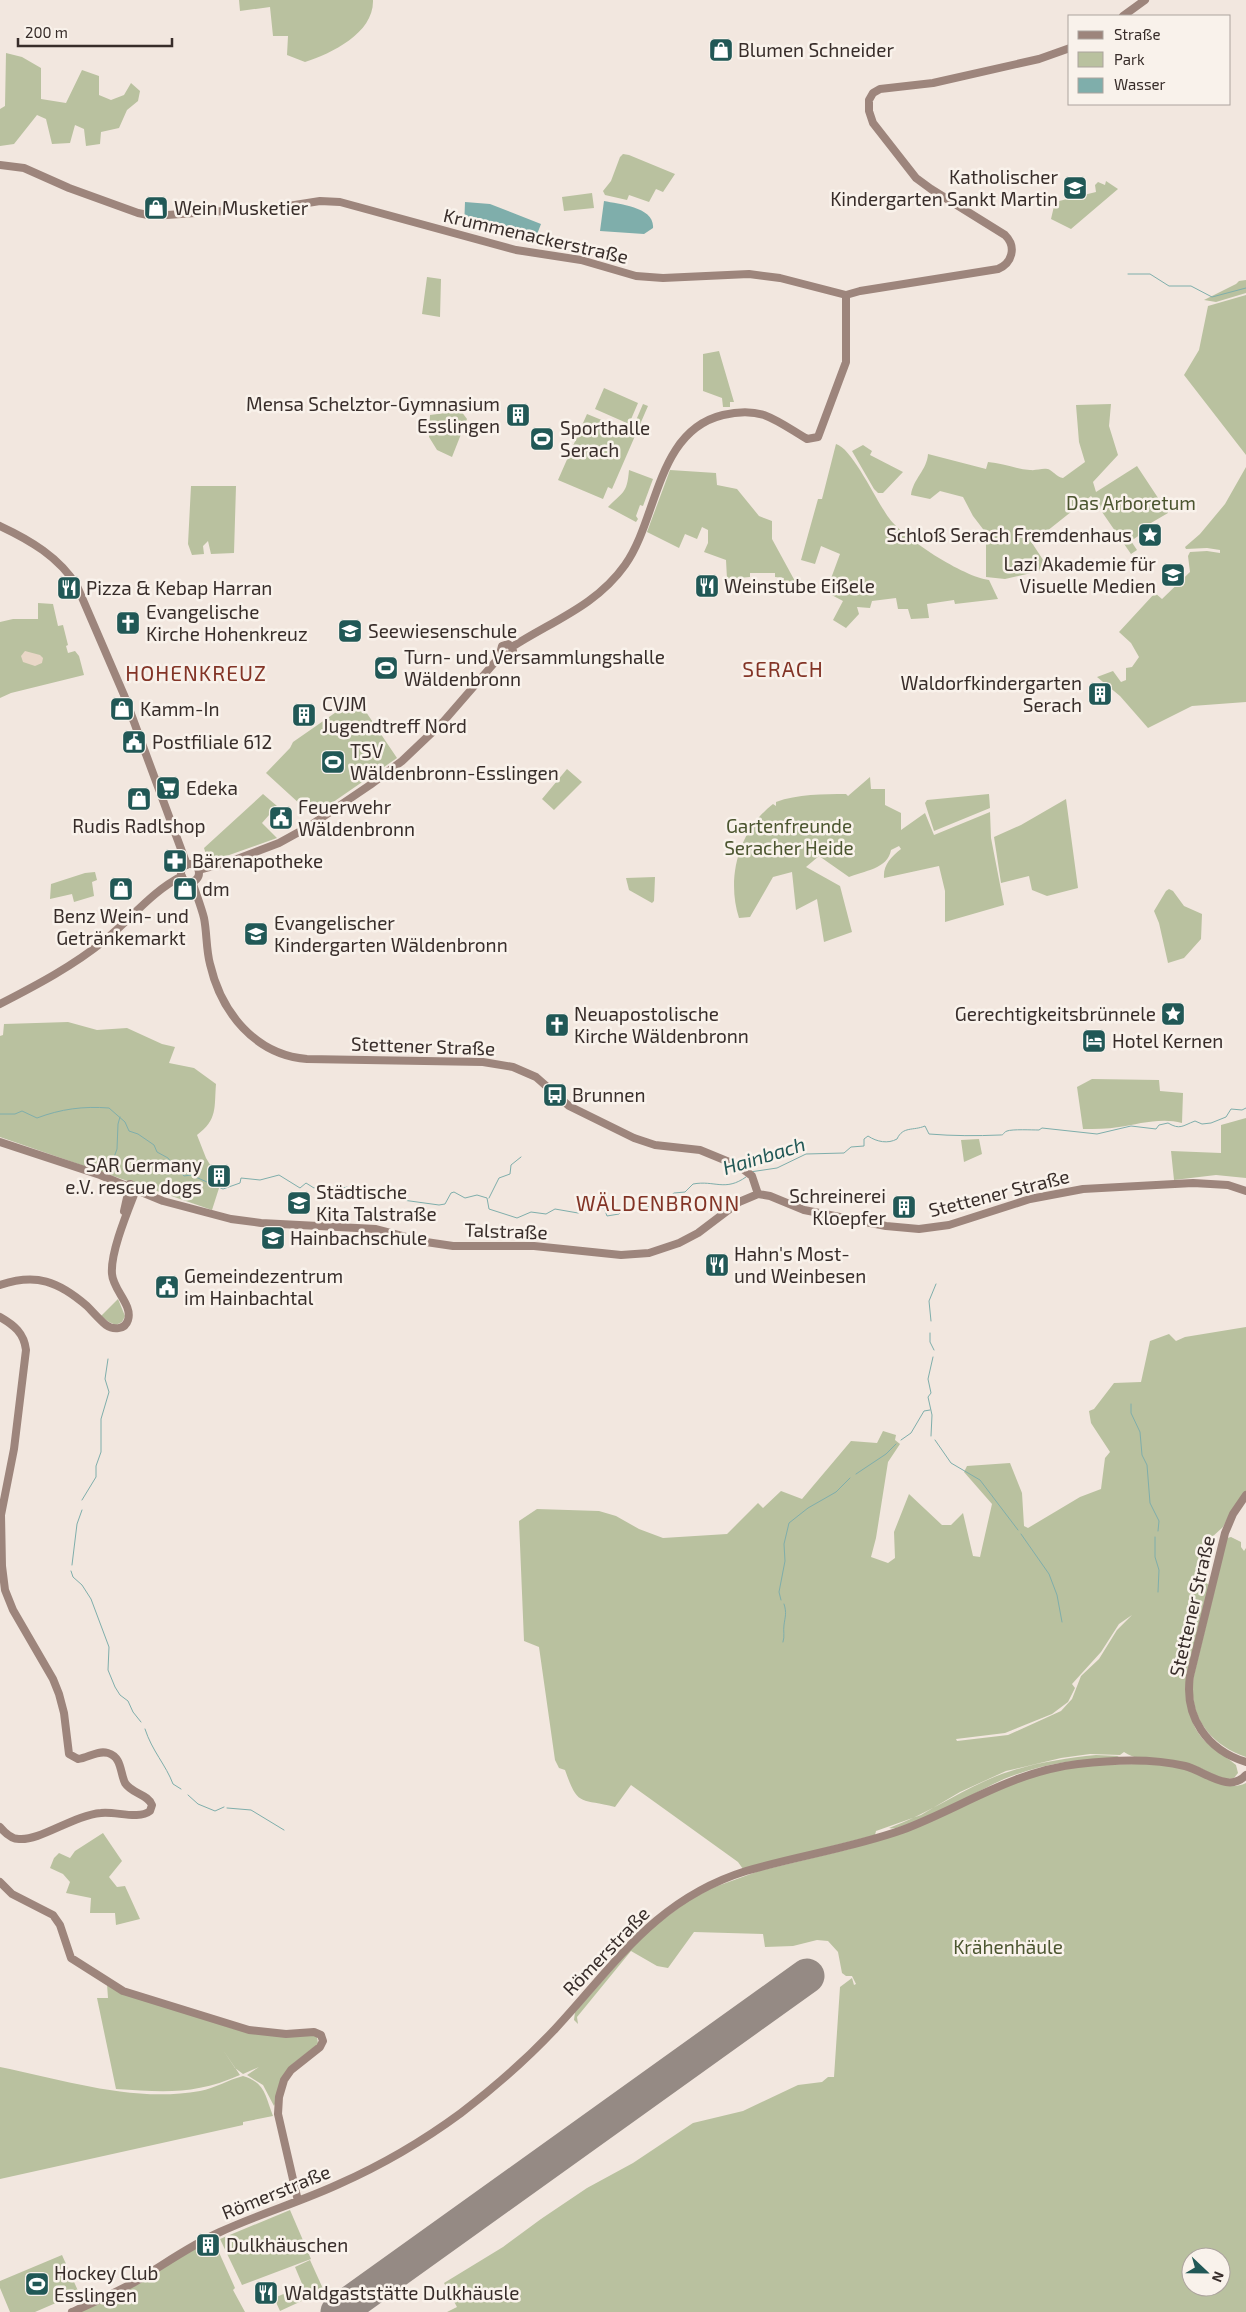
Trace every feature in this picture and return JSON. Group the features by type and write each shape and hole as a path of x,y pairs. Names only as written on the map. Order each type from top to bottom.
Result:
{"street":[{"path":"1124,15 1145,0"},
{"name":"Krummenackerstraße","path":"0,165 24,168 50,180 149,216 282,207 320,201 340,202 516,250 575,259 636,276 656,278 727,273 756,275 780,278 846,295 860,291 998,269 1008,262 1012,253 1011,243 1005,235 931,190 908,169 871,117 869,102 872,95 878,90 933,83 1039,59 1068,49"},
{"path":"199,870 272,846 308,827 370,785 402,761 443,722 502,654 510,655 513,651 512,646 581,607 614,578 625,565 637,544 671,458 685,438 702,423 730,413 753,413 776,420 807,439 818,437 846,359 846,295"},
{"path":"0,526 33,544 54,559 74,583 122,689 187,865"},
{"path":"193,864 199,870 197,878 192,882 186,881 182,876 182,870 187,865 193,864"},
{"path":"0,1004 78,960 110,935 150,896 182,876"},
{"name":"Stettener Straße","path":"192,882 205,926 210,966 227,1009 239,1025 275,1052 307,1059 483,1062 508,1065 533,1075 569,1106 628,1135 655,1145 700,1150 749,1173 758,1194 770,1196 804,1210 891,1227 919,1229 949,1225 1016,1203 1064,1192 1110,1187 1213,1184 1231,1186 1246,1191"},
{"name":"Talstraße","path":"0,1142 100,1175 187,1208 252,1222 376,1229 447,1245 527,1246 625,1255 654,1252 698,1232 739,1202 758,1194"},
{"path":"0,1285 25,1278 44,1280 81,1302 107,1326 120,1328 128,1321 128,1312 114,1283 112,1269 133,1188"},
{"path":"0,1317 20,1332 26,1350 14,1449 1,1517 1,1556 6,1593 15,1615 53,1679 59,1694 64,1713 68,1754 78,1759 100,1753 112,1755 118,1762 127,1786 148,1799 152,1807 150,1811 144,1814 109,1812 86,1815 24,1839 12,1837 0,1827"},
{"name":"Stettener Straße","path":"1246,1496 1233,1514 1225,1533 1193,1666 1189,1692 1194,1718 1205,1736 1222,1751 1246,1762"},
{"name":"Römerstraße","path":"72,2312 122,2289 213,2235 298,2201 376,2166 412,2146 459,2114 546,2039 618,1956 651,1924 688,1897 721,1880 755,1868 886,1835 931,1818 1006,1782 1049,1768 1095,1762 1150,1762 1189,1767 1228,1783 1240,1781 1246,1774"},
{"path":"0,1882 12,1894 53,1914 60,1925 73,1960 123,1991 240,2028 266,2033 312,2032 321,2035 323,2039 321,2046 293,2067 284,2080 279,2097 278,2114 298,2201"}],"green space":[{"path":"239,0 373,0 367,22 359,32 339,47 305,62 287,55 288,36 273,36 270,7 240,11"},
{"path":"6,53 22,57 41,68 41,99 66,103 82,70 99,76 99,95 111,100 124,95 131,83 140,91 138,101 127,110 119,128 101,132 100,144 86,146 84,129 75,125 70,143 52,144 46,119 37,115 14,144 0,146 0,109 5,106"},
{"path":"623,154 675,174 663,192 656,189 649,202 629,195 627,200 605,195 603,191 611,181 620,157"},
{"path":"1106,181 1118,189 1071,229 1051,219 1055,202 1096,192 1095,185 1098,182 1105,185"},
{"path":"592,193 594,208 564,211 562,197"},
{"path":"427,277 441,279 440,317 422,314"},
{"path":"1246,280 1246,293 1216,302 1204,300 1239,281"},
{"path":"1246,295 1246,455 1184,375 1199,350 1208,306"},
{"path":"719,351 734,402 730,402 730,407 723,407 722,398 703,391 703,354"},
{"path":"604,388 638,403 629,424 595,409"},
{"path":"643,404 648,406 612,489 608,487 603,499 558,480 587,414 631,432"},
{"name":"Das Arboretum","path":"1111,404 1109,426 1118,455 1093,482 1096,492 1137,466 1168,513 1139,530 1141,534 1131,541 1137,550 1131,554 1091,496 1032,543 1049,569 1005,579 986,577 986,533 973,516 963,497 940,491 930,499 911,495 928,454 986,469 988,462 1033,470 1048,469 1063,478 1085,462 1079,442 1076,405"},
{"path":"461,411 467,419 452,457 437,450 429,437 430,415"},
{"path":"836,444 850,455 889,518 896,526 920,546 950,564 965,572 989,580 998,599 955,604 954,600 927,604 929,618 911,619 908,609 898,609 896,598 872,601 870,608 857,607 859,614 846,628 833,620 843,601 826,592 840,554 821,546 815,564 801,560 818,499 822,499"},
{"path":"863,445 872,451 870,455 903,472 883,493 878,493 874,489 852,451"},
{"path":"1246,467 1246,702 1192,706 1148,728 1120,696 1097,677 1113,671 1121,682 1126,680 1126,668 1132,667 1139,657 1131,643 1119,632 1155,593 1162,599 1190,572 1188,556 1190,552 1207,551 1220,553 1220,550 1207,548 1186,549 1185,547 1200,534 1225,504"},
{"path":"629,470 653,479 643,506 640,505 636,522 608,507 625,489"},
{"path":"670,470 716,473 717,485 737,489 759,516 772,521 772,539 796,583 783,582 784,578 775,577 775,573 750,573 750,577 727,579 726,560 704,552 708,543 708,530 702,527 697,539 685,534 679,548 647,532"},
{"path":"191,486 236,486 234,553 211,554 208,541 203,546 204,554 192,555 188,544"},
{"path":"38,603 53,604 58,626 63,625 68,653 75,651 79,656 84,675 11,693 0,698 0,622 13,619 38,619"},
{"name":"TSV Wäldenbronn-Esslingen","path":"342,708 364,709 397,758 313,816 266,773 290,748 293,742"},
{"path":"567,769 582,782 554,810 542,799"},
{"name":"Gartenfreunde Seracher Heide","path":"870,777 871,789 885,789 885,805 901,813 901,830 925,813 934,835 990,812 991,838 1004,905 945,922 945,891 939,866 884,878 886,865 901,849 899,846 891,850 889,856 880,865 849,877 819,856 806,867 840,886 852,932 824,942 817,899 796,910 792,872 773,877 750,917 739,918 735,903 734,887 738,856 744,841 761,815 773,804 776,806 776,802 793,797 829,794 846,794 848,796"},
{"path":"263,794 277,806 262,823 277,838 218,859 216,857 207,858 204,848"},
{"path":"989,794 990,808 934,831 925,803 927,800"},
{"path":"1066,799 1078,888 1047,896 1032,890 1029,876 1001,883 994,837 1021,825"},
{"path":"95,872 97,880 92,882 94,896 74,902 72,894 50,899 51,884 85,873"},
{"path":"655,877 654,901 652,903 629,890 626,878"},
{"path":"1169,889 1173,891 1184,906 1202,914 1201,939 1184,958 1168,963 1159,923 1154,911"},
{"path":"68,1022 97,1030 127,1028 162,1044 175,1047 169,1063 194,1068 216,1084 215,1106 212,1118 209,1124 197,1135 212,1168 209,1180 220,1185 212,1210 0,1137 0,1036 3,1035 4,1024"},
{"path":"1092,1079 1159,1080 1160,1091 1183,1093 1182,1123 1158,1121 1110,1128 1083,1129 1077,1087"},
{"path":"1246,1118 1246,1178 1216,1175 1174,1180 1171,1151 1221,1153 1221,1125"},
{"path":"979,1139 982,1154 964,1162 961,1140"},
{"path":"118,1299 125,1316 122,1322 116,1325 101,1316"},
{"path":"1246,1327 1246,1491 1233,1508 1223,1527 1211,1538 1200,1578 1209,1585 1188,1707 1196,1729 1201,1736 1236,1765 1238,1773 1234,1778 1223,1778 1189,1764 1140,1759 1124,1752 1120,1755 1090,1754 1061,1758 1006,1771 960,1792 921,1815 876,1831 875,1835 743,1869 738,1862 631,1785 615,1807 587,1801 577,1796 565,1770 559,1768 555,1760 539,1647 524,1641 519,1521 537,1509 599,1511 616,1516 639,1529 663,1538 727,1534 758,1503 763,1508 781,1491 802,1499 851,1441 877,1443 883,1431 896,1435 895,1440 900,1444 888,1462 876,1538 871,1557 888,1563 895,1558 894,1532 909,1494 942,1525 951,1525 963,1513 973,1556 980,1557 992,1504 964,1472 967,1466 1010,1463 1022,1493 1024,1526 1028,1528 1080,1497 1101,1489 1105,1458 1110,1452 1091,1423 1089,1411 1094,1409 1114,1383 1141,1382 1150,1341 1169,1334 1176,1341 1185,1337","holes":["1132,1615 1117,1630 1099,1659 1081,1676 1072,1699 1061,1711 1008,1735 957,1741 956,1739 1005,1733 1052,1714 1068,1702 1075,1688 1072,1684 1101,1652 1119,1624"]},
{"path":"1231,1537 1241,1542 1241,1547 1244,1551 1246,1548 1246,1757 1221,1744 1211,1736 1198,1715 1194,1703 1193,1689 1194,1675 1227,1538"},
{"path":"1096,1755 1119,1756 1101,1760 1058,1763 1027,1771 1004,1779 911,1824 898,1828 889,1828 998,1775 1068,1758"},
{"name":"Krähenhäule","path":"1096,1765 1166,1765 1188,1770 1224,1785 1238,1786 1246,1783 1246,2312 447,2312 457,2307 444,2283 503,2247 587,2188 633,2163 693,2123 743,2111 798,2085 822,2082 828,2077 834,2077 840,1987 852,1978 854,1985 856,1984 852,1976 846,1976 842,1973 838,1952 828,1941 817,1940 793,1946 765,1947 763,1934 694,1932 668,1968 657,1966 631,1951 577,2017 578,2024 574,2020 575,2012 645,1933 688,1901 712,1888 759,1871 850,1849 986,1793 1050,1771"},
{"path":"103,1833 122,1861 109,1877 117,1887 125,1886 140,1919 116,1925 115,1913 90,1913 91,1898 66,1893 70,1882 63,1874 50,1868 54,1858 59,1853 70,1858 75,1851"},
{"path":"107,1984 234,2029 309,2034 317,2036 318,2044 294,2063 274,2106 263,2085 247,2075 259,2067 243,2074 235,2068 240,2075 194,2089 149,2091 116,2089 97,1998 108,1998"},
{"path":"0,2067 99,2088 150,2094 200,2091 243,2076 256,2082 264,2091 273,2116 243,2122 243,2125 0,2179"},
{"path":"290,2210 311,2259 242,2285 220,2239"},
{"path":"202,2244 207,2252 217,2248 235,2288 233,2290 245,2312 79,2312"},
{"name":"Hockey Club Esslingen","path":"62,2255 79,2293 35,2312 10,2312 0,2288 0,2281"},
{"path":"310,2260 324,2291 308,2298 295,2267"},
{"path":"300,2287 306,2299 280,2311 274,2298"}],"shaded area":[{"path":"25,651 40,655 43,658 42,663 35,666 23,662 21,656"}],"water":[{"path":"604,201 627,205 642,211 652,221 653,228 644,234 600,231"},
{"path":"465,202 490,204 541,224 534,242 464,228"}],"waterway":[{"path":"1128,274 1150,274 1169,286 1191,286 1212,297 1246,288"},
{"name":"Hainbach","path":"0,1114 15,1114 22,1111 37,1118 72,1109 90,1107 109,1108 125,1122 129,1131 138,1134 154,1145 157,1152 168,1158 171,1162 177,1162 178,1169 184,1176 191,1175 223,1189 240,1183 241,1178 260,1180 279,1175 300,1188 306,1183 314,1188 323,1186 328,1192 347,1187 360,1193 439,1205 445,1204 451,1193 454,1192 465,1198 477,1195 487,1198 489,1209 517,1218 531,1212 546,1214 555,1209 578,1213 594,1208 604,1208 607,1216 619,1214 625,1208 637,1208 638,1205 656,1207 674,1193 685,1192 693,1184 726,1185 746,1177"},
{"name":"Hainbach","path":"750,1172 777,1168 806,1154 844,1153 851,1147 864,1146 864,1139 868,1136 882,1142 894,1141 905,1130 925,1126 929,1134 947,1135 1002,1135 1010,1130 1039,1130 1042,1128 1097,1134 1131,1126 1156,1129 1159,1125 1168,1123 1178,1127 1195,1121 1202,1124 1211,1123 1226,1117 1231,1109 1242,1110 1246,1108"},
{"path":"113,1160 117,1149 120,1117"},
{"path":"489,1198 499,1178 510,1174 511,1165 521,1157"},
{"path":"931,1321 929,1301 936,1284"},
{"path":"930,1333 930,1342 934,1350"},
{"path":"931,1436 932,1415 928,1397 931,1393 928,1379 933,1357"},
{"path":"82,1500 96,1477 96,1466 101,1452 101,1419 109,1392 105,1379 108,1359"},
{"path":"1131,1404 1131,1413 1140,1432 1142,1455 1147,1465 1150,1503 1159,1521 1158,1531"},
{"path":"901,1440 911,1433 924,1411 930,1410"},
{"path":"935,1440 951,1463 980,1480 1018,1530"},
{"path":"856,1474 886,1454 896,1444"},
{"path":"781,1600 779,1592 785,1561 784,1544 789,1523 808,1508 836,1492 850,1478"},
{"path":"72,1565 77,1524 82,1510"},
{"path":"1021,1534 1049,1574 1057,1595 1062,1622"},
{"path":"1155,1537 1155,1557 1159,1570 1158,1592"},
{"path":"71,1571 73,1577 82,1585 91,1599 109,1647 108,1670 115,1687 120,1695 128,1701 133,1712 141,1722"},
{"path":"783,1642 786,1612 784,1604"},
{"path":"145,1729 173,1784 181,1789"},
{"path":"188,1795 198,1804 215,1811 224,1807"},
{"path":"227,1808 251,1810 284,1830"}],"runway":[{"path":"338,2312 807,1976"}],"place":[{"name":"Blumen Schneider","path":"721,50"},
{"name":"Katholischer Kindergarten Sankt Martin","path":"1075,188"},
{"name":"Wein Musketier","path":"156,208"},
{"name":"Mensa Schelztor-Gymnasium Esslingen","path":"518,415"},
{"name":"Sporthalle Serach","path":"542,439"},
{"name":"Schloß Serach Fremdenhaus","path":"1150,535"},
{"name":"Lazi Akademie für Visuelle Medien","path":"1173,575"},
{"name":"Weinstube Eißele","path":"707,586"},
{"name":"Pizza & Kebap Harran","path":"69,588"},
{"name":"Evangelische Kirche Hohenkreuz","path":"128,623"},
{"name":"Seewiesenschule","path":"350,631"},
{"name":"Turn- und Versammlungshalle Wäldenbronn","path":"386,668"},
{"name":"Waldorfkindergarten Serach","path":"1100,694"},
{"name":"Kamm-In","path":"122,709"},
{"name":"CVJM Jugendtreff Nord","path":"304,715"},
{"name":"Postfiliale 612","path":"134,742"},
{"name":"TSV Wäldenbronn-Esslingen","path":"333,762"},
{"name":"Edeka","path":"168,788"},
{"name":"Rudis Radlshop","path":"139,799"},
{"name":"Feuerwehr Wäldenbronn","path":"281,818"},
{"name":"Bärenapotheke","path":"175,861"},
{"name":"Benz Wein- und Getränkemarkt","path":"121,889"},
{"name":"dm","path":"185,889"},
{"name":"Evangelischer Kindergarten Wäldenbronn","path":"256,934"},
{"name":"Gerechtigkeitsbrünnele","path":"1173,1014"},
{"name":"Neuapostolische Kirche Wäldenbronn","path":"557,1025"},
{"name":"Hotel Kernen","path":"1094,1041"},
{"name":"Brunnen","path":"555,1095"},
{"name":"SAR Germany e.V. rescue dogs","path":"219,1176"},
{"name":"Städtische Kita Talstraße","path":"299,1203"},
{"name":"Schreinerei Kloepfer","path":"904,1207"},
{"name":"Hainbachschule","path":"273,1238"},
{"name":"Hahn's Most- und Weinbesen","path":"717,1265"},
{"name":"Gemeindezentrum im Hainbachtal","path":"167,1287"},
{"name":"Dulkhäuschen","path":"208,2245"},
{"name":"Hockey Club Esslingen","path":"37,2284"},
{"name":"Waldgaststätte Dulkhäusle","path":"266,2293"}],"district":[{"name":"SERACH","path":"783,670"},
{"name":"HOHENKREUZ","path":"196,674"},
{"name":"WÄLDENBRONN","path":"658,1204"}]}
